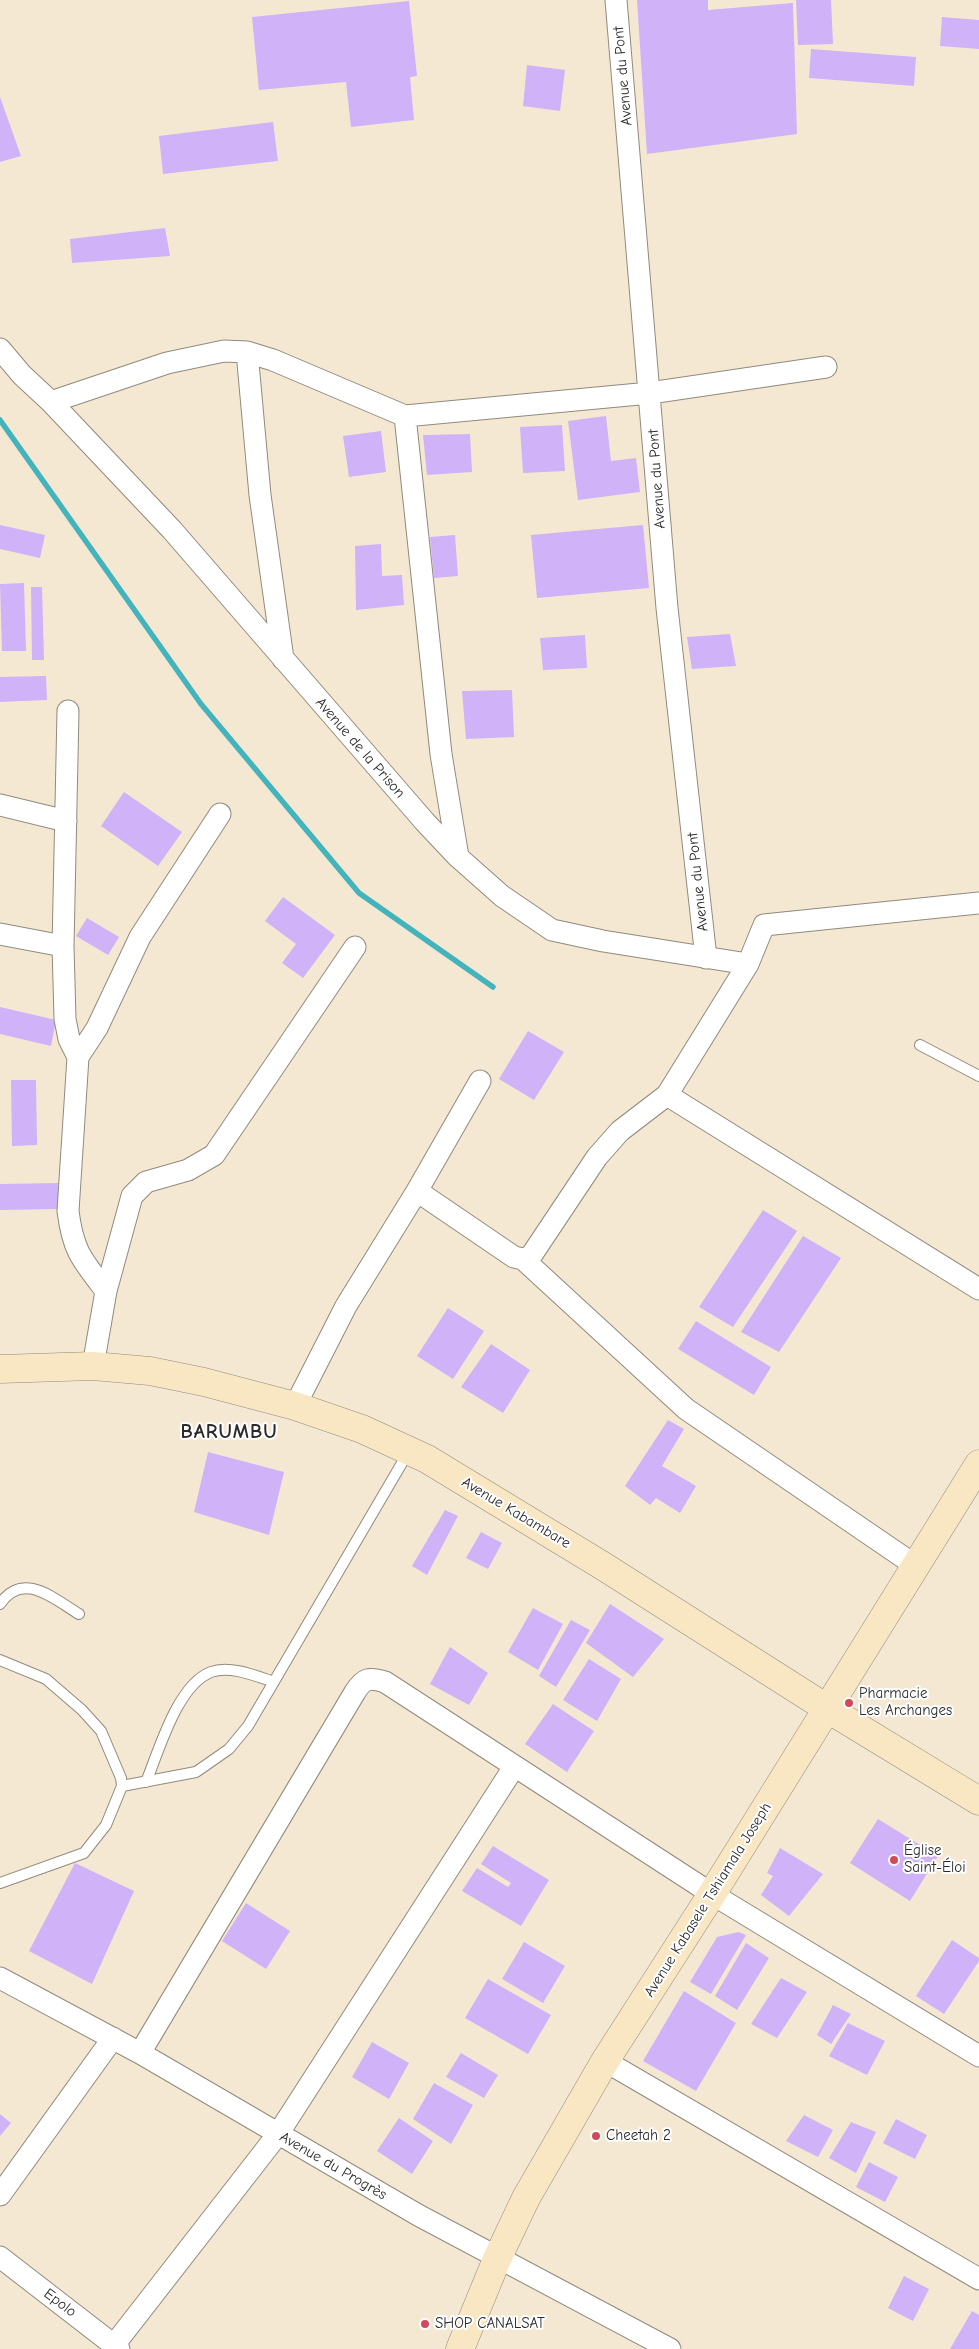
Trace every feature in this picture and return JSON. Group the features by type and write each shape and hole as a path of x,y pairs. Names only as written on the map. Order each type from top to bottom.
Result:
{"main road":[{"name":"Avenue Kabambare","path":"0,1369 93,1366 150,1371 186,1378 295,1406 362,1429 427,1459 603,1566 828,1709 979,1801"},
{"name":"Avenue Kabasele Tshiamala Joseph","path":"460,2349 497,2259 526,2198 605,2061 712,1894 916,1566 969,1497 979,1464"}],"street":[{"name":"Avenue du Pont","path":"616,0 667,608 706,958"},
{"name":"Avenue de la Prison","path":"0,349 22,375 51,402 172,530 458,857 502,896 552,930 603,941 748,964"},
{"path":"51,402 167,363 224,350 247,352 273,360 405,416 650,393 826,367"},
{"path":"247,352 260,495 283,659"},
{"path":"405,416 441,754 458,857"},
{"path":"68,711 64,946 65,1019 69,1039 78,1057"},
{"path":"0,805 66,821"},
{"path":"106,1291 80,1256 71,1236 68,1211 78,1057 97,1028 140,937 220,814"},
{"path":"523,1259 531,1256 597,1157 620,1131 667,1095 748,964 764,925 979,903"},
{"path":"0,934 64,946"},
{"path":"93,1366 106,1291 132,1196 146,1182 188,1170 214,1154 355,947"},
{"path":"295,1406 346,1306 417,1191 480,1081"},
{"path":"667,1095 979,1289"},
{"path":"417,1191 514,1257 523,1259 686,1409 916,1566"},
{"path":"140,2053 362,1682 367,1678 373,1678 385,1682 712,1894 979,2056"},
{"path":"117,2347 278,2134 514,1767"},
{"name":"Avenue du Progrès","path":"0,1978 140,2053 497,2259 670,2349"},
{"path":"0,2195 113,2038"},
{"path":"605,2061 979,2279"},
{"name":"Epolo","path":"0,2257 117,2347"}],"lane":[{"path":"920,1045 979,1076"},
{"path":"122,1786 196,1772 229,1749 248,1726 409,1451"},
{"path":"0,1604 15,1589 32,1587 79,1614"},
{"path":"0,1660 46,1679 82,1710 101,1731 122,1786 106,1825 84,1853 0,1883"},
{"path":"146,1782 175,1712 193,1685 211,1672 240,1670 274,1682"}],"building":[{"path":"637,0 708,0 708,10 793,3 797,134 647,154"},
{"path":"796,0 831,0 833,44 798,45"},
{"path":"409,1 417,76 410,77 414,120 351,127 346,82 259,90 252,17"},
{"path":"942,17 979,20 979,49 940,46"},
{"path":"811,49 916,57 914,86 809,78"},
{"path":"527,65 565,70 560,111 523,106"},
{"path":"0,97 21,156 0,162"},
{"path":"273,122 278,161 163,174 159,136"},
{"path":"165,228 170,256 72,263 70,239"},
{"path":"606,416 611,461 636,458 640,492 578,500 568,421"},
{"path":"562,425 565,471 523,473 520,427"},
{"path":"381,431 386,472 349,477 343,436"},
{"path":"470,434 472,472 427,475 423,435"},
{"path":"0,525 45,535 40,558 0,549"},
{"path":"643,525 649,588 537,598 531,535"},
{"path":"455,535 458,576 434,578 430,537"},
{"path":"381,544 382,576 402,575 404,605 356,610 355,546"},
{"path":"24,583 26,651 2,651 0,584"},
{"path":"31,587 42,587 44,660 32,660"},
{"path":"730,634 736,666 692,669 687,637"},
{"path":"585,635 587,668 543,670 540,638"},
{"path":"46,676 47,700 0,702 0,677"},
{"path":"512,690 514,737 466,739 462,691"},
{"path":"124,792 182,832 158,866 101,826"},
{"path":"283,897 335,935 303,978 282,963 296,944 265,921"},
{"path":"87,918 119,937 108,955 76,936"},
{"path":"0,1007 56,1020 51,1046 0,1034"},
{"path":"528,1031 564,1052 534,1100 499,1079"},
{"path":"11,1080 36,1080 37,1145 12,1146"},
{"path":"58,1183 59,1209 0,1210 0,1184"},
{"path":"763,1210 797,1231 733,1327 699,1307"},
{"path":"803,1236 841,1258 779,1352 741,1332"},
{"path":"448,1308 484,1331 453,1379 417,1356"},
{"path":"696,1321 771,1367 754,1395 678,1349"},
{"path":"491,1344 530,1370 503,1413 461,1387"},
{"path":"668,1420 684,1429 662,1466 696,1486 680,1513 656,1498 650,1505 625,1486"},
{"path":"208,1452 284,1472 269,1535 194,1512"},
{"path":"445,1510 458,1516 427,1575 412,1566"},
{"path":"481,1532 502,1543 488,1569 466,1558"},
{"path":"610,1604 664,1639 633,1677 586,1643"},
{"path":"533,1608 563,1624 538,1670 508,1652"},
{"path":"571,1620 590,1630 556,1687 539,1676"},
{"path":"450,1647 488,1673 469,1705 430,1684"},
{"path":"589,1659 621,1679 597,1721 563,1700"},
{"path":"553,1704 594,1731 567,1772 525,1744"},
{"name":"Église Saint-Éloi","path":"878,1819 938,1856 910,1901 850,1863"},
{"path":"493,1846 549,1880 521,1926 462,1891 477,1868 508,1887 511,1883 481,1864"},
{"path":"780,1848 823,1874 789,1916 761,1895 773,1876 767,1873"},
{"path":"75,1863 134,1891 92,1984 29,1951"},
{"path":"246,1903 290,1931 266,1969 222,1941"},
{"path":"739,1932 746,1935 711,1994 690,1982 717,1937"},
{"path":"952,1940 979,1958 979,1961 944,2014 916,1996"},
{"path":"524,1942 565,1966 543,2003 502,1979"},
{"path":"746,1943 769,1958 737,2010 715,1996"},
{"path":"781,1978 807,1992 777,2038 751,2024"},
{"path":"488,1979 551,2015 528,2054 465,2018"},
{"path":"684,1991 736,2023 696,2091 643,2061"},
{"path":"833,2005 851,2014 831,2044 817,2035"},
{"path":"848,2023 885,2041 867,2075 829,2056"},
{"path":"372,2042 409,2063 389,2099 352,2077"},
{"path":"461,2053 498,2075 484,2098 446,2077"},
{"path":"434,2083 473,2105 451,2144 413,2119"},
{"path":"0,2114 11,2123 0,2136"},
{"path":"804,2115 833,2130 818,2157 786,2141"},
{"path":"399,2118 433,2141 412,2174 377,2151"},
{"path":"896,2119 927,2135 915,2159 883,2143"},
{"path":"851,2122 876,2132 856,2173 829,2158"},
{"path":"869,2162 898,2177 885,2202 856,2187"},
{"path":"904,2276 929,2289 913,2321 888,2308"},
{"path":"972,2311 979,2315 979,2349 950,2349"}],"waterway":[{"path":"0,420 201,704 359,893 493,987"}],"place":[{"name":"Pharmacie Les Archanges","path":"849,1703"},
{"name":"Église Saint-Éloi","path":"894,1860"},
{"name":"Cheetah 2","path":"596,2136"},
{"name":"SHOP CANALSAT","path":"425,2324"}],"district":[{"name":"BARUMBU","path":"229,1432"}]}
